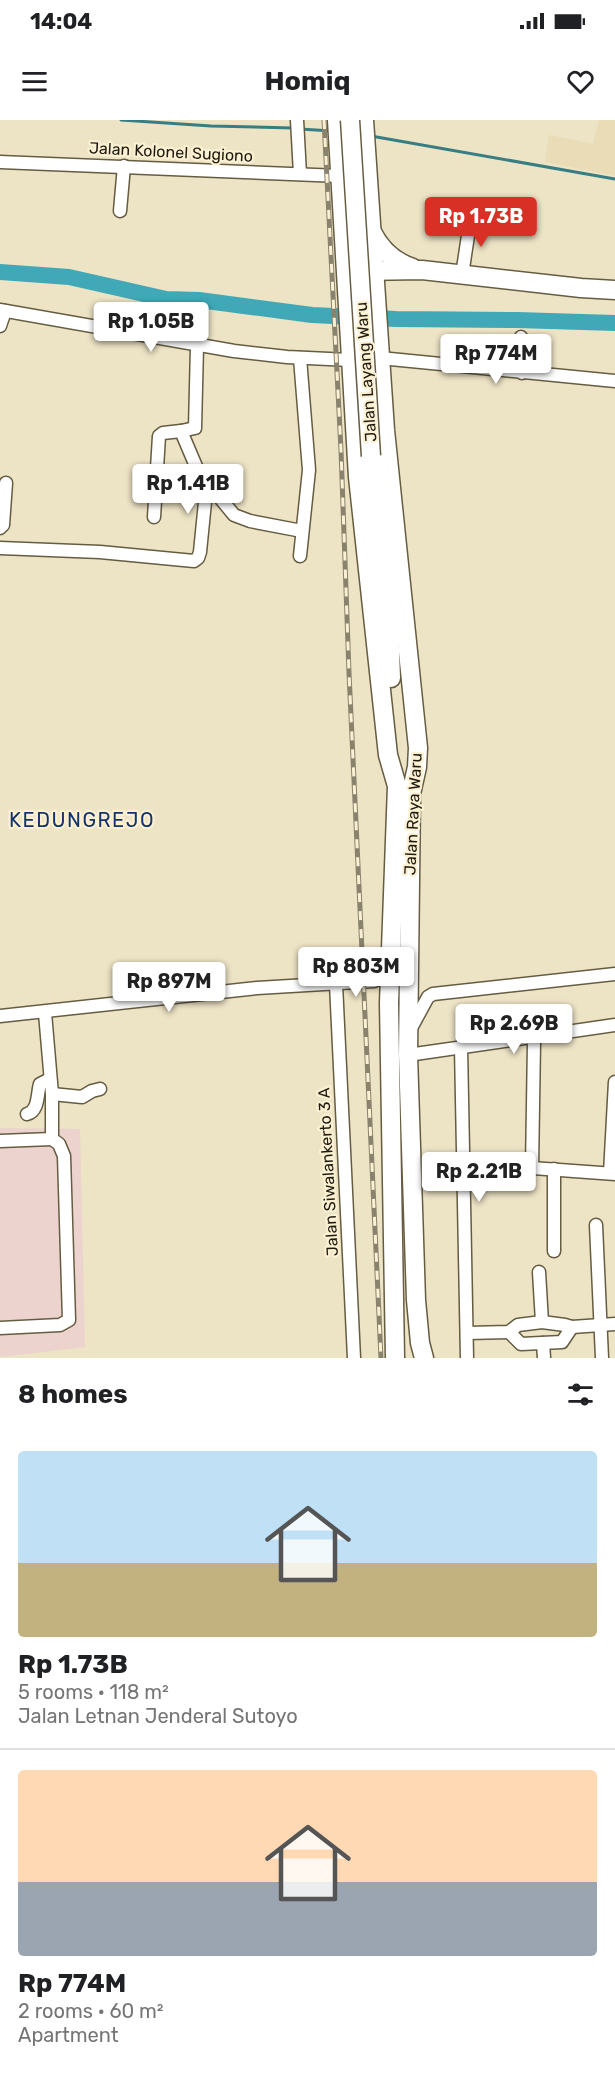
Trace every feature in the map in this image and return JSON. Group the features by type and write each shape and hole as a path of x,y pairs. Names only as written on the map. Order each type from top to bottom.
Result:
{"highway":[{"name":"Jalan Raya Waru","path":"395,1358 390,963 404,790 417,767 417,748 385,430 365,144 350,122 339,143 350,360 358,477 387,743 404,790 407,1036 416,1300 420,1343 424,1358"},
{"name":"Jalan Layang Waru","path":"350,122 371,456 389,624 398,664 404,790"},
{"path":"371,231 383,250 411,268 615,290"},
{"path":"345,271 422,270"},
{"path":"347,296 357,283 364,283 376,297 400,276 422,270"}],"street":[{"path":"297,120 300,174"},
{"name":"Jalan Kolonel Sugiono","path":"0,162 340,176"},
{"path":"120,211 124,166"},
{"path":"462,275 471,216"},
{"path":"0,326 3,311 197,345 300,358 350,360"},
{"path":"521,337 522,373"},
{"path":"154,517 159,436 163,433 195,429 197,345"},
{"path":"300,358 309,470 300,556"},
{"path":"380,358 615,381"},
{"path":"181,431 195,466 234,515 250,521 302,531"},
{"path":"0,548 100,552 195,560 200,552 207,482"},
{"path":"0,528 3,525 6,483"},
{"path":"0,1016 257,988 374,981 383,976 390,963"},
{"path":"407,1036 428,997 433,994 615,974"},
{"path":"374,981 384,991 389,1003"},
{"name":"Jalan Siwalankerto 3 A","path":"336,984 354,1358"},
{"path":"45,1012 52,1094 52,1139"},
{"path":"408,1055 615,1025"},
{"path":"532,1168 534,1042"},
{"path":"461,1047 467,1358"},
{"path":"27,1114 35,1109 40,1084 50,1079"},
{"path":"463,1163 612,1174 615,1082"},
{"path":"52,1094 82,1097 100,1089"},
{"path":"0,1141 52,1139 59,1144 64,1156 69,1320 60,1325 0,1328"},
{"path":"554,1170 554,1251"},
{"path":"596,1225 602,1358"},
{"path":"538,1272 542,1322"},
{"path":"467,1334 509,1332 518,1325 542,1322 565,1324 572,1327 615,1324"},
{"path":"509,1332 521,1344 562,1342 572,1327"},
{"path":"543,1343 544,1358"}],"shaded area":[{"path":"599,120 615,120 615,176 545,162 549,135 593,144"},
{"path":"0,1128 80,1129 85,1347 0,1357"}],"waterway":[{"path":"121,120 211,126 293,128"},
{"path":"300,129 332,131"},
{"path":"371,136 615,179"},
{"path":"0,272 69,277 166,299 199,300 312,315 615,323"}],"railway":[{"path":"324,120 341,450 349,673 381,1358"}],"district":[{"name":"KEDUNGREJO","path":"82,820"}]}
